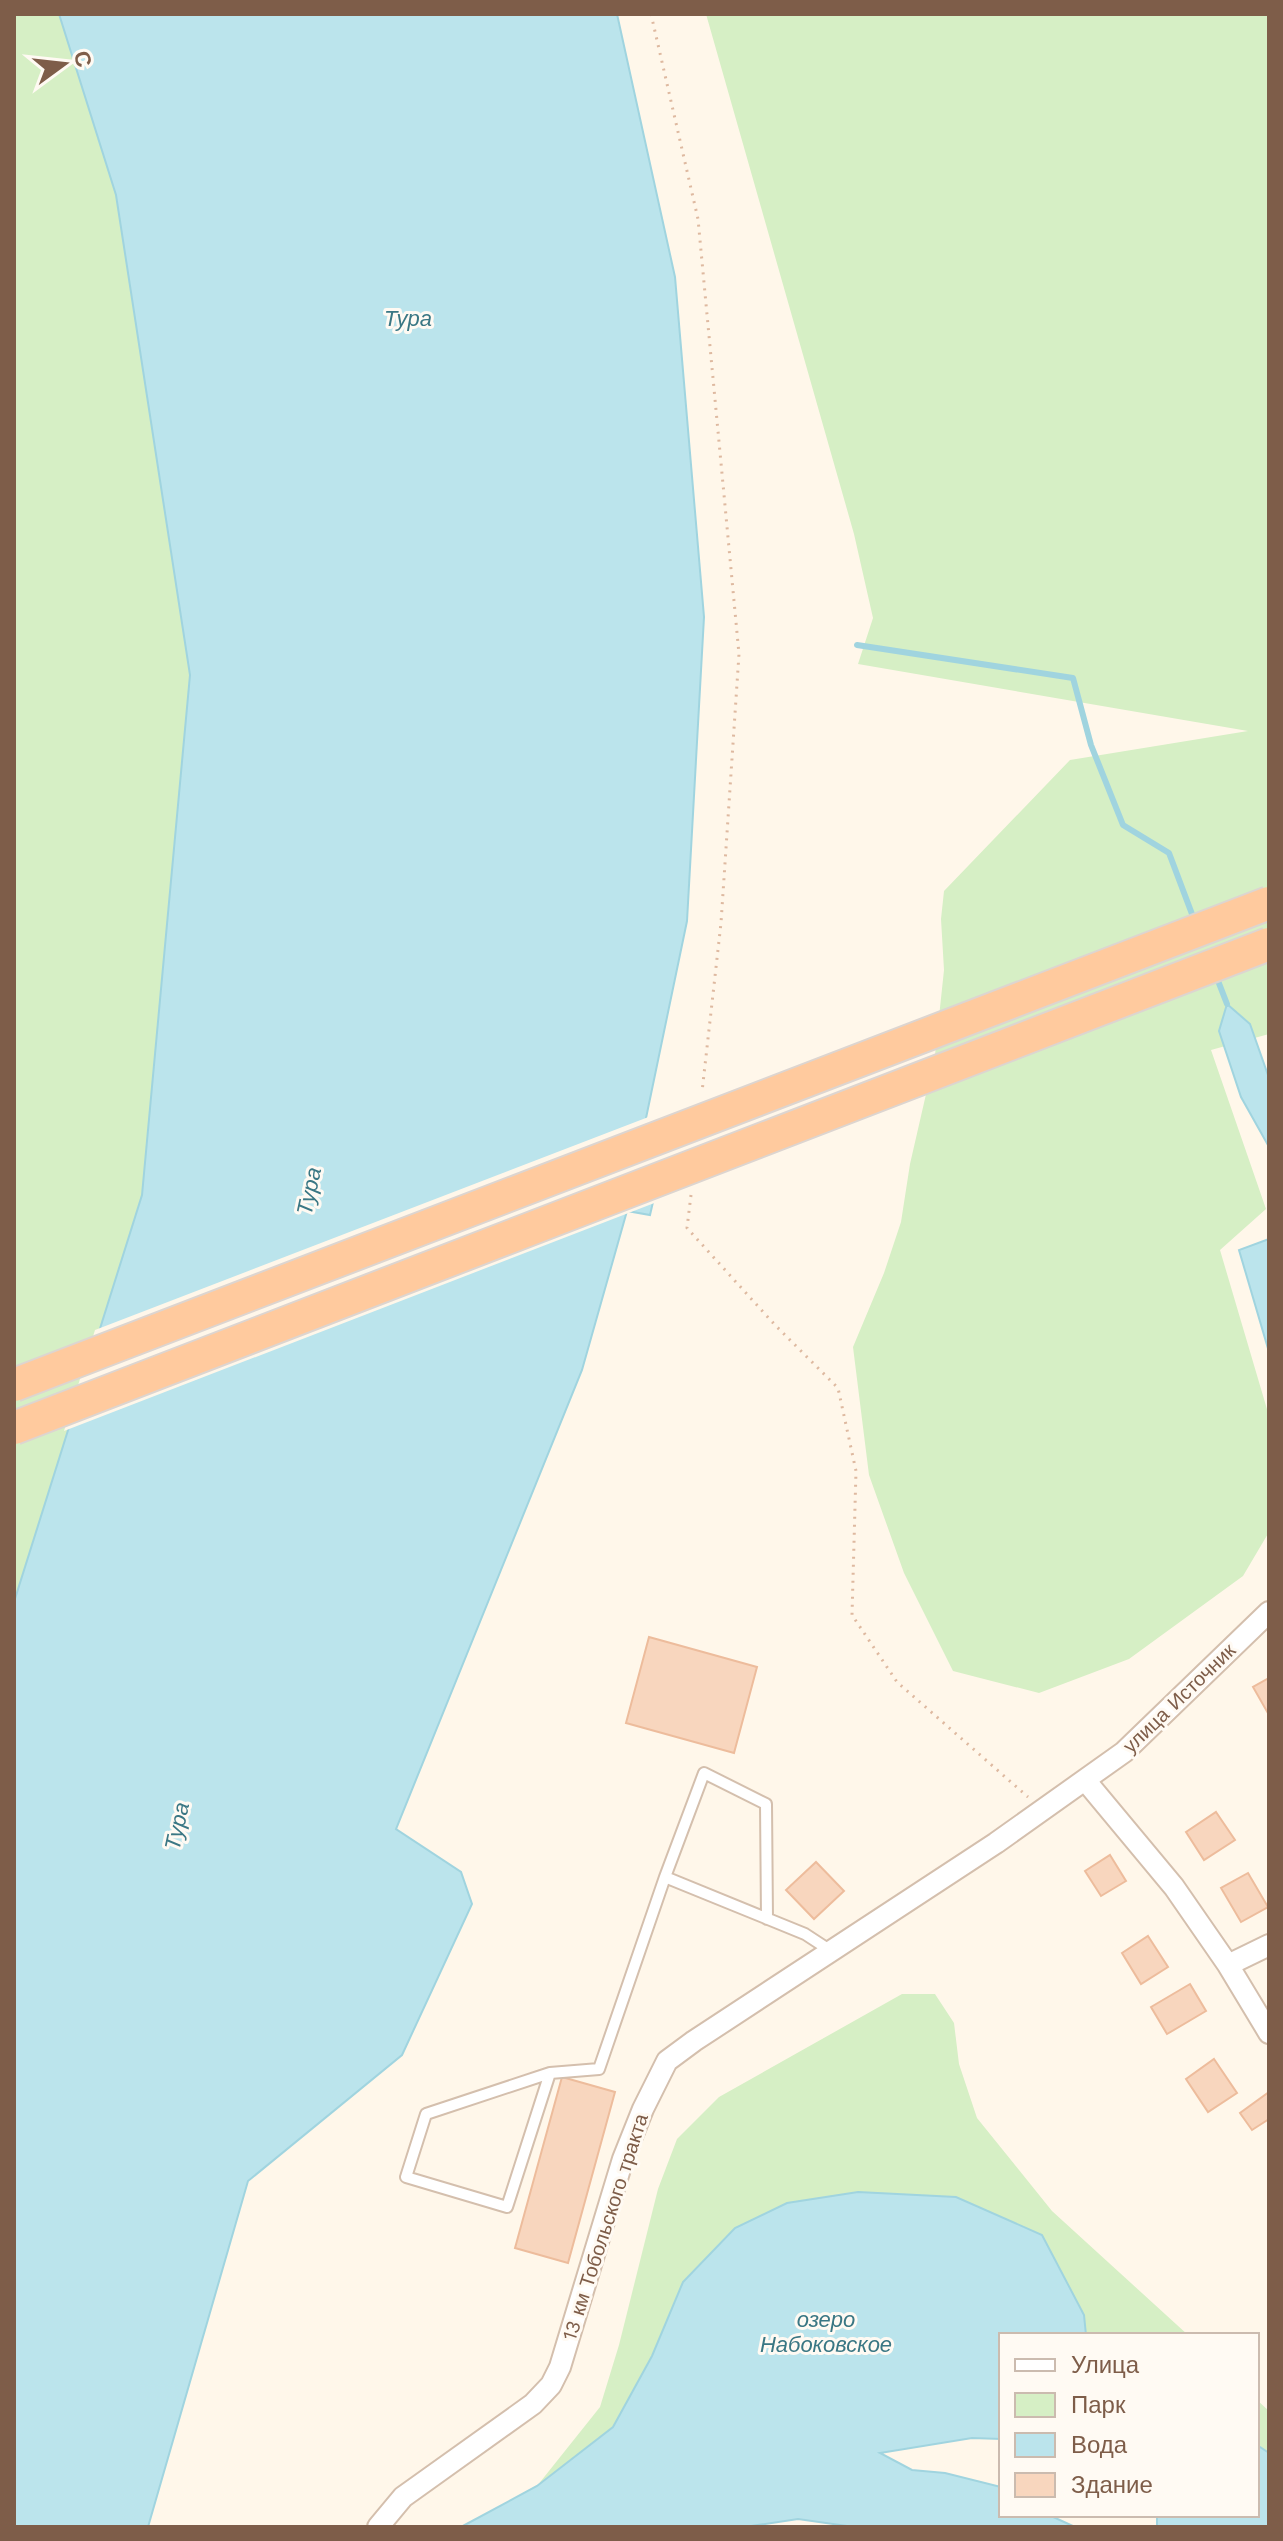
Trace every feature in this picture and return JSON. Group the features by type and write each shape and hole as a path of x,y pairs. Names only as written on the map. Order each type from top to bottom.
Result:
{"highway":[{"path":"14,1385 1269,903"},
{"path":"14,1428 1269,944"}],"street":[{"name":"улица Источник","path":"1085,1780 1124,1752 1269,1612"},
{"name":"13 км Тобольского тракта","path":"378,2527 403,2497 533,2404 551,2385 560,2367 623,2159 667,2061 1085,1780"},
{"path":"1085,1780 1174,1887 1228,1965 1269,2033"},
{"path":"1228,1965 1269,1945"}],"lane":[{"path":"550,2073 507,2207 406,2177 426,2114 550,2073 599,2069 704,1773 766,1804 767,1919"},
{"path":"665,1877 805,1934 831,1951"}],"path":[{"path":"651,14 698,219 739,654 721,923 701,1106"},
{"path":"692,1182 687,1228 775,1325 838,1388 856,1471 852,1615 897,1682 1043,1810"}],"green space":[{"path":"14,14 59,14 116,195 190,675 142,1195 14,1602"},
{"path":"706,14 1269,14 1269,1034 1211,1050 1266,1209 1220,1250 1269,1416 1269,1532 1243,1576 1129,1659 1039,1693 953,1671 904,1573 869,1475 853,1347 884,1273 901,1222 910,1164 935,1055 944,970 941,919 944,891 1070,760 1248,731 858,664 873,618 854,534"},
{"path":"902,1994 935,1994 954,2023 959,2064 977,2118 1052,2211 1186,2333 1086,2333 1084,2315 683,2282 652,2356 613,2427 537,2486 600,2407 619,2345 658,2189 677,2139 719,2097"},
{"path":"1259,2402 1269,2411 1269,2453 1259,2446"}],"water":[{"name":"Тура","path":"59,14 617,14 675,277 704,617 687,921 635,1171 659,1176 650,1215 627,1211 582,1370 396,1829 461,1872 472,1904 402,2055 248,2181 148,2527 14,2527 14,1602 142,1195 190,675 116,195"},
{"path":"1227,1004 1250,1024 1269,1078 1269,1147 1241,1097 1219,1031"},
{"path":"1269,1239 1269,1352 1239,1250"},
{"name":"озеро Набоковское","path":"858,2192 956,2197 1042,2235 1084,2315 1086,2333 999,2333 999,2439 972,2438 880,2453 912,2470 945,2473 999,2486 999,2517 1053,2517 1075,2527 854,2527 798,2519 745,2527 461,2527 537,2486 613,2427 652,2356 683,2282 735,2228 787,2203"},
{"path":"1259,2446 1269,2453 1269,2527 1157,2527 1157,2517 1259,2517"}],"pier":[{"path":"651,1116 640,1168 660,1172 663,1177 657,1202 64,1431 95,1330"}],"building":[{"path":"649,1637 757,1667 734,1753 626,1723"},
{"path":"1269,1678 1269,1715 1253,1687"},
{"path":"1216,1812 1235,1840 1204,1860 1186,1832"},
{"path":"1110,1855 1126,1881 1101,1896 1085,1871"},
{"path":"816,1862 844,1891 814,1919 786,1890"},
{"path":"1248,1873 1268,1907 1241,1922 1221,1888"},
{"path":"1148,1936 1168,1967 1141,1984 1122,1953"},
{"path":"1190,1984 1206,2011 1167,2034 1151,2007"},
{"path":"1214,2059 1237,2093 1208,2112 1186,2079"},
{"path":"562,2077 615,2092 568,2263 515,2248"},
{"path":"1269,2092 1269,2119 1252,2130 1240,2113"}],"waterway":[{"path":"857,645 1073,678 1091,745 1123,825 1169,853 1195,922"},
{"path":"1215,973 1227,1004"}]}
